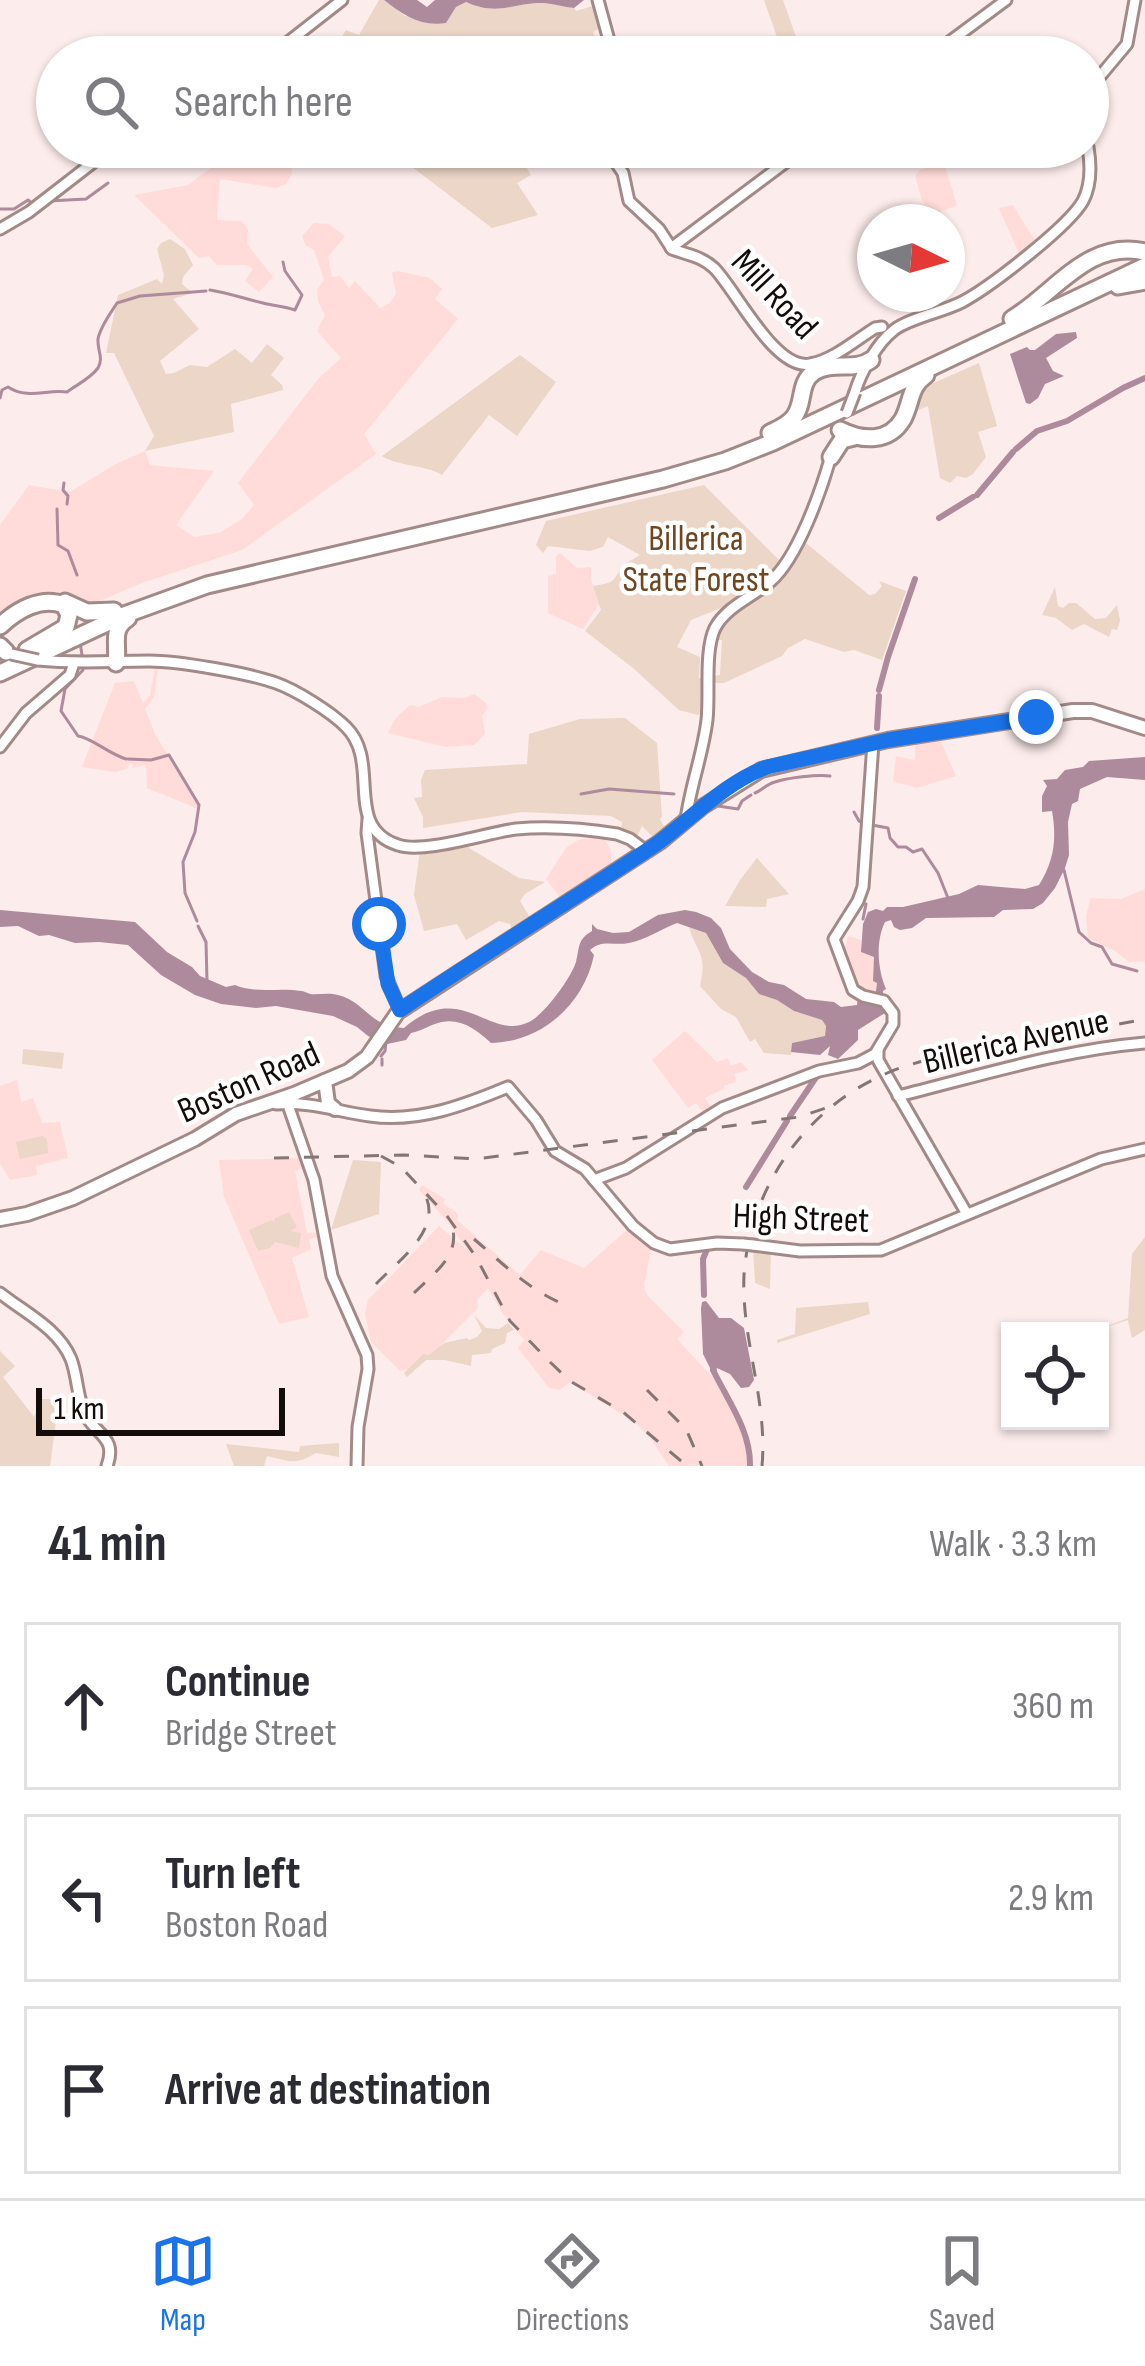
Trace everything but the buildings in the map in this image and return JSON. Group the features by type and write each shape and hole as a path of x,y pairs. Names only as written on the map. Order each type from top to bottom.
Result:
{"highway":[{"path":"851,433 875,439 890,433 905,415 917,381 1031,307 1090,258 1114,250 1145,259"},
{"path":"1059,307 1145,259"},
{"path":"970,346 1145,259"},
{"path":"4,657 177,586 239,568 735,450 781,433 858,382 970,346 1100,291 1145,281"},
{"path":"735,450 790,421 799,409 805,382 834,365 858,382 899,399 903,410 894,426 881,435 851,433"},
{"path":"851,433 847,424 858,382"},
{"path":"63,643 167,598 247,574 690,472 759,448 858,382"},
{"path":"831,457 851,433"},
{"path":"116,659 120,623 167,598"},
{"path":"0,624 21,608 49,600 61,600 87,612 114,610"},
{"path":"0,624 45,602 60,603 69,612 64,629 4,657"},
{"path":"4,657 98,637 110,644 116,659"}],"main road":[{"path":"296,36 342,0"},
{"path":"598,0 608,36"},
{"path":"957,36 1006,0"},
{"path":"1109,65 1127,44 1136,0"},
{"path":"0,229 86,168"},
{"name":"Mill Road","path":"619,168 628,200 659,229 671,248 697,256 714,268 786,358 797,364 816,362 875,328 888,335"},
{"path":"671,248 778,168"},
{"path":"858,382 888,335 974,295 1075,212 1089,184 1089,168"},
{"path":"686,820 705,731 715,630 727,612 780,572 809,518 831,457"},
{"path":"4,657 167,663 274,682 341,723 355,737 366,782 364,811 386,840 408,848 530,829 617,834 646,851"},
{"path":"0,747 22,717 70,675 74,663"},
{"name":"Boston Road","path":"0,1219 73,1198 236,1114 328,1094 377,1043 400,1010 646,851 760,770 873,743 1085,710 1145,728"},
{"path":"594,1180 624,1169 722,1108 814,1072 875,1056 894,1022 885,1003 853,989 834,939 864,885 873,743"},
{"path":"368,819 386,978 400,1010"},
{"name":"Billerica Avenue","path":"898,1096 1017,1066 1145,1043"},
{"path":"875,1056 967,1214"},
{"name":"High Street","path":"328,1094 373,1117 413,1117 508,1087 555,1151 582,1166 632,1226 660,1247 675,1249 717,1243 796,1251 878,1250 1101,1159 1145,1149"},
{"path":"328,1094 289,1103 314,1180 335,1284 368,1359 357,1466"},
{"path":"0,1293 45,1325 66,1350 86,1416 109,1445 107,1466"}],"shaded area":[{"path":"384,0 417,0 427,7 435,0 584,0 574,8 533,3 497,9 466,2 456,7 446,23 437,24 413,19"},
{"path":"211,168 291,168 286,184 276,188 220,179 217,220 242,221 248,230 247,244 273,277 259,292 245,281 253,269 217,265 209,256 199,258 134,195 188,185"},
{"path":"927,168 946,168 957,204 925,204 915,176"},
{"path":"1013,205 1037,244 1020,256 999,208"},
{"path":"314,223 329,224 345,236 328,257 332,277 340,276 349,288 355,281 380,308 396,293 392,273 430,278 442,289 435,299 458,319 364,434 376,454 242,550 83,608 50,594 0,614 0,525 29,485 70,492 145,451 150,465 214,471 176,525 194,537 219,533 254,505 238,483 318,379 341,358 317,331 325,315 317,290 324,280 314,250 302,236"},
{"path":"1076,332 1077,338 1046,358 1053,371 1064,376 1045,384 1038,398 1026,403 1010,354 1027,347 1035,350 1056,334"},
{"path":"560,553 577,568 591,567 599,604 583,629 548,613 548,576 556,574"},
{"path":"155,667 154,697 145,709 201,810 147,788 146,765 132,768 130,763 127,769 115,772 82,767 115,683 134,681 143,703 150,695"},
{"path":"474,694 488,708 482,715 485,734 474,745 446,747 388,733 410,705"},
{"path":"938,735 956,776 917,788 893,781 896,756 915,760 915,739"},
{"path":"1145,757 1145,780 1107,777 1080,789 1068,822 1065,868 1043,903 1033,909 1003,910 994,917 926,918 900,930 891,920 885,922 879,956 886,989 884,1010 888,1011 858,1030 858,1040 838,1059 828,1055 830,1046 820,1055 791,1052 792,1043 825,1036 822,1020 759,994 746,978 723,963 706,933 677,923 635,942 603,944 590,950 594,955 581,989 558,1017 527,1036 491,1043 469,1026 449,1021 387,1044 333,1016 276,1006 221,1004 195,995 161,975 128,945 75,943 18,926 0,927 0,910 135,922 200,976 226,987 338,995 392,1027 404,1028 442,1009 458,1009 514,1026 535,1018 556,995 592,924 613,933 629,932 658,915 685,910 711,918 730,949 769,982 806,999 841,1007 857,1005 858,996 863,1003 875,999 877,983 873,981 874,957 861,952 868,912 959,894 978,885 1025,889 1039,885 1054,840 1052,811 1042,812 1047,786 1043,780 1057,779 1065,770 1089,761"},
{"path":"604,836 611,851 611,869 566,898 560,897 546,879 566,848 578,840"},
{"path":"1145,889 1145,961 1129,962 1088,938 1086,916 1091,898 1121,899"},
{"path":"848,936 861,940 861,952 875,957 876,996 855,989 840,949"},
{"path":"685,1031 717,1062 728,1058 731,1066 741,1062 748,1070 734,1074 736,1082 705,1098 713,1110 705,1114 696,1103 688,1108 652,1060"},
{"path":"17,1080 21,1102 33,1098 42,1123 60,1122 68,1158 36,1166 37,1175 10,1180 0,1163 0,1086"},
{"path":"305,1158 308,1166 295,1171 307,1233 322,1232 322,1236 309,1239 311,1249 292,1258 309,1317 279,1324 224,1197 219,1160"},
{"path":"422,1185 445,1199 444,1204 458,1214 457,1220 520,1275 541,1250 584,1268 630,1227 652,1244 646,1294 684,1332 677,1339 716,1381 745,1437 749,1466 669,1466 633,1421 570,1382 560,1390 549,1388 518,1348 524,1340 488,1288 477,1300 478,1308 428,1358 422,1355 400,1371 371,1342 365,1314 368,1300 439,1226 467,1250 419,1190"},
{"path":"706,1301 719,1318 731,1318 744,1328 754,1380 749,1387 741,1388 730,1374 717,1368 713,1374 703,1354 701,1309"}],"green space":[{"path":"379,0 405,16 446,23 456,7 466,2 497,9 534,3 576,11 593,6 603,26 593,32 595,36 342,36 346,30 359,35"},
{"path":"764,0 783,0 796,36 777,36"},
{"path":"413,168 527,168 531,175 517,183 538,215 492,228"},
{"path":"170,239 185,249 193,265 182,284 193,293 173,299 199,329 160,361 166,374 190,365 207,367 235,349 252,363 267,344 284,358 271,375 283,390 231,404 234,432 145,451 154,436 114,353 106,353 118,295 157,279 162,284 157,249"},
{"path":"520,355 556,382 517,436 489,415 442,475 382,456"},
{"path":"979,363 997,426 978,432 986,457 973,474 957,476 950,483 940,478 928,406 911,413 913,392"},
{"name":"Billerica State Forest","path":"704,485 783,564 752,591 691,620 677,647 700,657 699,678 706,679 705,710 698,715 679,710 585,631 601,610 593,586 612,581 640,555 608,537 603,547 590,551 548,546 543,553 536,545 546,521"},
{"path":"801,539 869,595 882,586 879,581 906,591 882,660 805,639 782,656 724,683 711,683 711,676 720,675 722,640 713,640 724,619 768,587"},
{"path":"1055,587 1058,606 1076,603 1095,619 1106,618 1117,605 1117,630 1112,629 1109,637 1084,624 1072,630 1042,615"},
{"path":"625,718 657,743 660,819 668,834 657,841 642,826 635,841 621,834 622,822 611,816 522,812 423,828 414,798 422,797 425,770 527,764 529,734 580,719"},
{"path":"467,840 469,848 519,878 545,882 520,901 532,921 513,933 510,924 499,921 466,940 457,924 424,931 414,895 420,850"},
{"path":"757,858 789,894 767,899 766,907 725,906 740,880"},
{"path":"689,927 706,933 723,963 746,978 759,994 822,1020 825,1036 792,1043 791,1055 764,1053 755,1039 750,1042 736,1017 721,1009 700,986 702,959"},
{"path":"23,1049 64,1053 62,1069 22,1064"},
{"path":"43,1136 48,1153 20,1159 16,1142"},
{"path":"353,1160 381,1162 379,1214 331,1230"},
{"path":"289,1212 297,1227 290,1231 301,1233 299,1248 275,1242 258,1251 249,1230 272,1220 275,1223 274,1219"},
{"path":"1145,1237 1145,1330 1132,1338 1128,1320 1109,1325 1128,1318 1132,1254"},
{"path":"753,1248 771,1250 770,1289 755,1283"},
{"path":"868,1302 870,1314 777,1343 795,1334 796,1308"},
{"path":"474,1315 486,1328 499,1329 508,1323 514,1330 491,1353 472,1355 471,1366 426,1360 407,1377 404,1373 423,1354 429,1355 444,1343 477,1337 482,1331"},
{"path":"0,1351 15,1366 3,1377 34,1417 42,1399 63,1399 68,1419 56,1422 50,1466 0,1466"},
{"path":"339,1443 339,1457 316,1453 292,1461 267,1456 264,1466 234,1466 226,1444 299,1452 300,1446"}],"waterway":[{"path":"49,201 86,199 108,183"},
{"path":"0,209 14,209 28,200 33,204"},
{"path":"210,290 295,310 302,295 283,262"},
{"path":"0,398 8,387 30,394 67,392 91,375 100,361 99,334 117,303 140,296 206,291"},
{"path":"1016,449 1037,431 1067,421 1145,378"},
{"path":"977,495 1013,452"},
{"path":"64,483 67,504"},
{"path":"939,518 973,497"},
{"path":"57,509 58,545 68,551 77,575"},
{"path":"879,690 915,579"},
{"path":"80,642 82,655"},
{"path":"83,670 65,689 61,711 78,736 126,759"},
{"path":"877,728 879,696"},
{"path":"128,759 169,755 199,805 183,862 185,893 197,921"},
{"path":"755,793 780,781 830,776"},
{"path":"581,794 609,789 674,794"},
{"path":"716,803 738,809 751,795"},
{"path":"854,812 865,823"},
{"path":"872,825 888,828 898,847 913,852 922,849 948,898"},
{"path":"1064,870 1079,932 1102,947 1112,964 1137,971"},
{"path":"863,919 866,904"},
{"path":"198,926 206,942 207,981"},
{"path":"381,1056 386,1042"},
{"path":"382,1059 382,1065"},
{"path":"790,1116 817,1076"},
{"path":"746,1187 787,1121"},
{"path":"704,1295 703,1259 708,1247"},
{"path":"713,1370 743,1428 750,1466"}],"railway":[{"path":"762,1466 761,1418 744,1299 748,1243 770,1182 807,1130 856,1089 910,1065 1145,1019"},
{"path":"274,1158 404,1155 476,1159 799,1117 826,1108"},
{"path":"381,1156 401,1167 447,1216 476,1257 510,1321 550,1362 570,1381 623,1412 687,1466"},
{"path":"376,1284 408,1253 425,1228 428,1202 421,1188"},
{"path":"414,1293 450,1252 450,1221"},
{"path":"474,1239 531,1286 569,1306"},
{"path":"647,1390 686,1429 702,1466"}],"route":[{"path":"379,924 388,984 400,1010 649,849 753,773 888,740 1036,717"}]}
